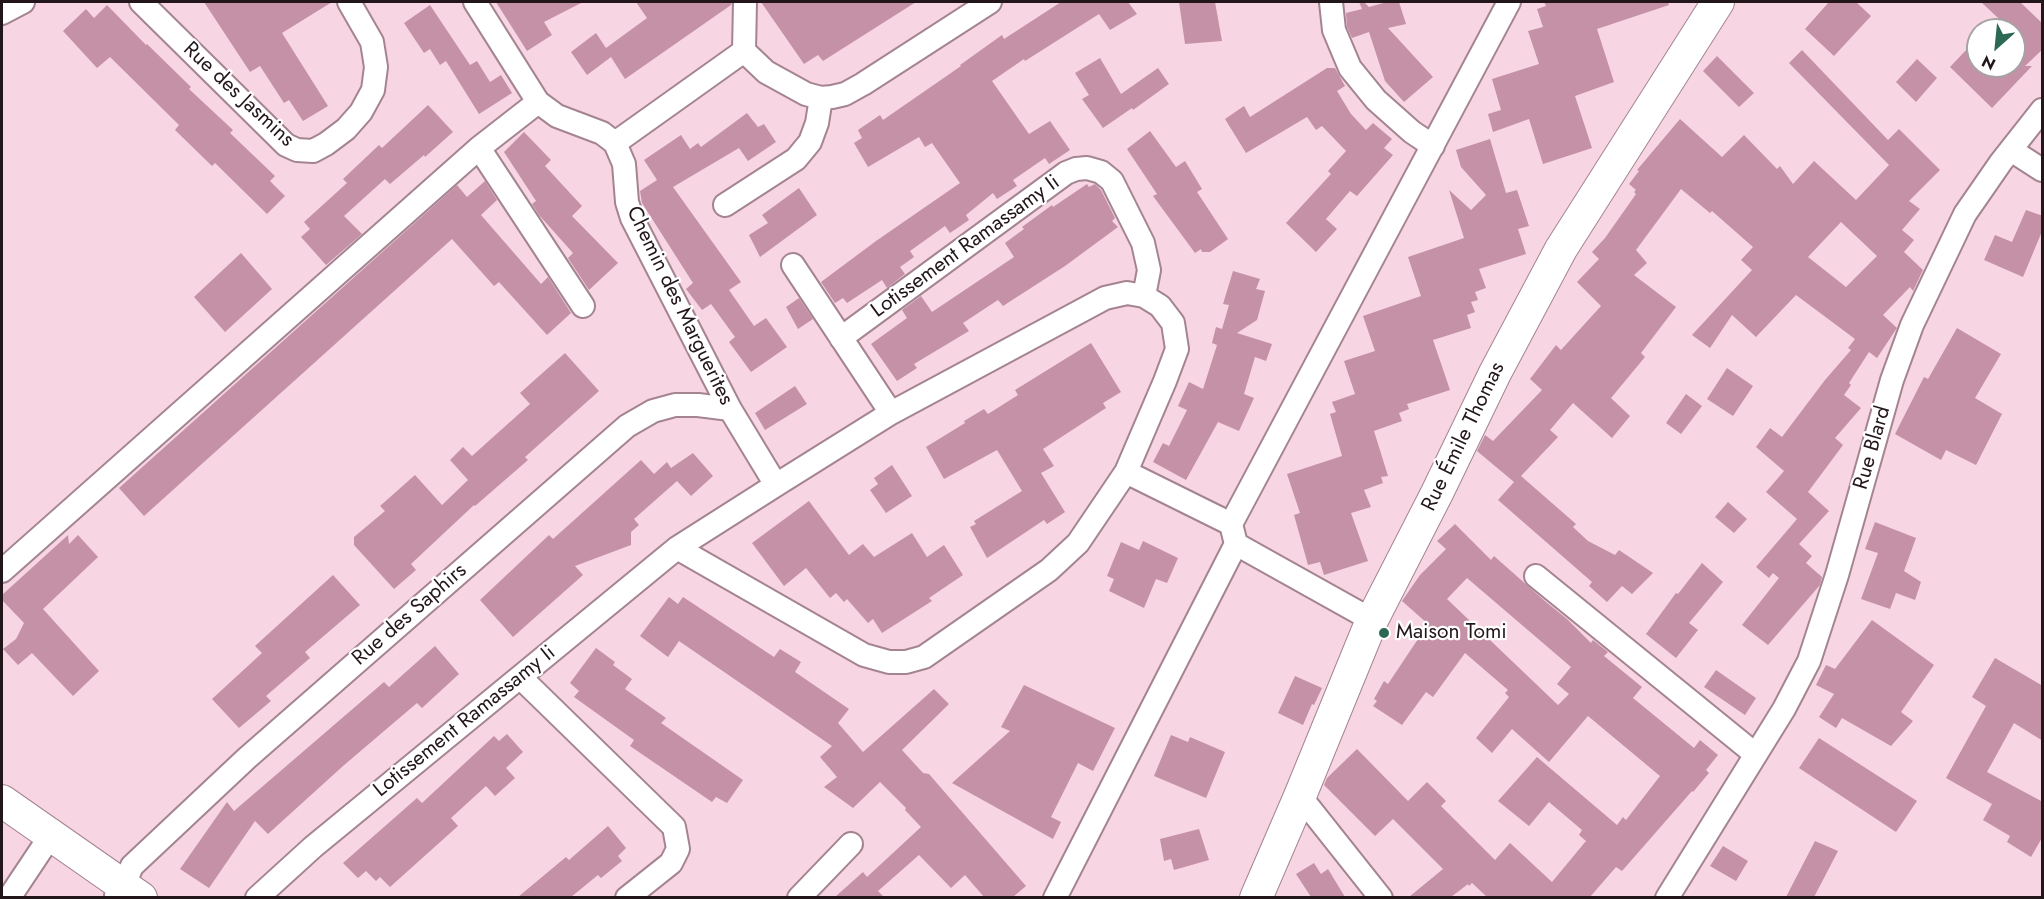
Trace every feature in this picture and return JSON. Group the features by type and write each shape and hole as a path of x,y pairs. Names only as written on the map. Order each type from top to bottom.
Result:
{"street":[{"path":"2,13 22,2"},
{"name":"Rue des Jasmins","path":"141,2 286,145 297,150 313,151 327,144 346,129 361,112 373,90 376,67 372,42 349,2"},
{"path":"475,2 538,102 557,116 602,134 615,143 744,51"},
{"path":"745,2 744,51 766,72 806,94 820,98 845,94 863,84 990,2"},
{"path":"1331,2 1334,30 1350,68 1376,100 1412,132 1433,146"},
{"path":"1055,897 1233,534 1509,2"},
{"name":"Rue Émile Thomas","path":"1256,897 1372,620 1495,373 1561,249 1718,2"},
{"path":"725,205 796,159 810,142 817,123 820,98"},
{"path":"2,571 480,148 538,102"},
{"name":"Rue Blard","path":"1666,897 1784,709 1809,661 1838,575 1892,380 1912,326 1965,214 2043,110"},
{"name":"Chemin des Marguerites","path":"615,143 624,164 627,202 632,218 730,409 777,485"},
{"path":"480,148 583,306"},
{"path":"2011,150 2043,170"},
{"name":"Lotissement Ramassamy Ii","path":"256,897 313,847 677,548 891,414 1106,298 1127,293 1144,296 1149,270 1143,243 1112,181 1094,170 1076,169 1066,173 841,338"},
{"path":"793,265 891,414"},
{"path":"677,548 864,655 889,662 906,662 924,657 1049,570 1078,543 1126,472 1166,381 1177,349 1173,323 1160,306 1144,296"},
{"name":"Rue des Saphirs","path":"127,893 132,866 247,758 627,426 652,411 675,405 730,409"},
{"path":"1126,472 1233,534 1372,620"},
{"path":"1536,576 1755,754"},
{"path":"520,677 674,827 678,849 671,863 627,897"},
{"path":"1300,795 1381,897"},
{"path":"2,801 127,893"},
{"path":"9,897 51,835"},
{"path":"799,897 851,844"}],"building":[{"path":"204,2 332,2 282,33 328,106 303,121 289,100 284,103 260,66 250,72"},
{"path":"496,2 583,2 544,22 552,35 527,51"},
{"path":"636,2 732,2 731,5 625,79 611,57 587,75 571,52 596,33 606,48 647,18"},
{"path":"761,2 916,2 823,61 818,55 804,64"},
{"path":"1061,2 1128,2 1137,14 1110,30 1099,14 992,81 1029,134 1050,121 1070,150 1049,164 1045,158 1013,180 1017,186 997,199 993,193 966,215 969,220 950,233 945,226 910,251 914,257 900,267 905,274 887,288 882,280 847,303 843,298 835,303 821,282 960,183 932,143 925,147 919,137 868,167 854,143 862,138 858,130 880,115 883,120 1002,35 1004,39"},
{"path":"1179,2 1215,2 1222,41 1185,44"},
{"path":"1359,2 1364,2 1369,7 1387,2 1399,2 1406,24 1388,28 1433,77 1404,102 1385,81 1369,32 1352,38 1347,27 1346,13 1362,9"},
{"path":"1544,2 1668,2 1669,5 1597,29 1614,82 1575,96 1592,148 1543,164 1529,119 1493,132 1488,114 1501,110 1492,79 1539,64 1528,31 1543,27 1537,9 1546,6"},
{"path":"1829,2 1856,2 1871,16 1834,56 1805,29"},
{"path":"1981,2 2020,2 2043,24 2043,49 2026,65 2026,18 1998,18"},
{"path":"107,5 191,87 189,89 233,130 230,133 275,176 270,181 285,196 267,214 215,163 212,166 175,130 179,125 110,57 97,68 63,31 86,9 94,18"},
{"path":"430,5 470,65 477,61 490,82 501,75 512,93 479,114 446,61 440,65 430,49 424,53 404,23"},
{"path":"1802,50 1888,140 1899,129 1940,170 1909,201 1920,209 1902,230 1914,240 1904,252 1923,270 1913,291 1910,287 1883,315 1897,328 1877,358 1869,352 1849,383 1851,385 1844,395 1861,408 1835,438 1843,445 1808,492 1829,511 1799,544 1812,556 1806,563 1822,577 1820,585 1768,645 1742,625 1779,578 1773,573 1769,578 1756,567 1797,519 1766,492 1784,471 1756,447 1770,428 1782,437 1851,350 1848,348 1855,339 1796,295 1756,337 1732,315 1710,348 1692,335 1752,270 1741,260 1753,247 1712,211 1710,213 1681,189 1636,250 1647,263 1634,275 1676,307 1641,353 1645,357 1611,398 1630,416 1612,438 1573,403 1550,430 1558,437 1521,476 1576,524 1573,527 1588,541 1615,555 1619,550 1653,573 1632,594 1622,586 1607,602 1589,586 1592,582 1498,500 1514,482 1477,451 1485,435 1493,441 1542,390 1530,379 1556,345 1561,350 1601,306 1577,282 1599,259 1592,252 1605,238 1636,194 1634,192 1636,190 1629,184 1639,171 1637,170 1680,119 1722,157 1744,135 1777,169 1780,166 1793,184 1814,161 1856,200 1889,165 1789,63","holes":["1841,222 1877,256 1846,287 1808,257"]},
{"path":"1966,50 1966,78 2021,78 1992,108 1950,67"},
{"path":"1717,56 1754,93 1739,107 1703,71"},
{"path":"1100,58 1121,94 1158,68 1169,84 1103,128 1082,99 1089,95 1075,73"},
{"path":"1917,59 1937,78 1916,102 1896,82"},
{"path":"1327,68 1335,68 1345,86 1337,91 1351,114 1366,130 1373,123 1392,139 1384,148 1393,155 1357,196 1350,191 1326,219 1337,229 1316,252 1286,223 1331,174 1328,171 1346,151 1322,126 1316,130 1307,117 1246,153 1225,119 1244,106 1250,117"},
{"path":"428,105 453,132 390,184 385,179 344,216 362,234 326,265 301,237 310,229 304,222 347,183 343,179 379,145 382,148"},
{"path":"747,113 758,127 764,124 776,142 748,161 739,148 673,187 741,282 729,290 754,326 766,318 787,347 751,372 729,342 735,337 711,304 702,310 686,289 693,283 642,203 640,191 657,180 644,160 681,135 690,149 698,143 701,147"},
{"path":"1150,131 1176,167 1185,161 1202,189 1197,192 1228,239 1210,252 1202,252 1201,249 1195,253 1153,196 1157,194 1127,149"},
{"path":"524,132 551,160 545,166 582,206 572,216 618,263 589,290 568,258 573,253 539,215 532,204 536,201 504,152"},
{"path":"1490,139 1506,193 1517,190 1529,226 1518,229 1526,254 1479,269 1486,288 1475,292 1478,300 1471,302 1475,312 1467,315 1471,328 1433,340 1450,390 1407,404 1409,409 1399,413 1402,421 1374,431 1388,476 1381,477 1383,483 1364,490 1371,507 1351,513 1368,561 1324,575 1320,562 1308,565 1294,515 1300,513 1287,474 1342,456 1330,414 1336,412 1332,402 1355,394 1344,361 1375,351 1363,316 1421,296 1408,257 1464,238 1449,190 1471,210 1486,195 1461,167 1456,150"},
{"path":"485,181 497,200 481,215 541,284 548,277 571,313 547,335 499,282 494,286 452,239 144,516 119,488 457,185 467,197"},
{"path":"1087,184 1089,187 1095,184 1101,190 1115,218 1112,221 1118,227 1065,266 1003,306 998,300 963,323 969,331 914,364 917,368 897,381 871,344 907,318 902,310 921,296 932,312 1014,257 1005,243 1052,205 1053,207"},
{"path":"799,188 817,215 760,257 749,235 768,223 762,215"},
{"path":"2026,210 2043,216 2043,229 2023,277 1984,260 1995,235 2012,242"},
{"path":"241,253 272,289 225,332 194,297"},
{"path":"1233,271 1260,279 1256,289 1265,291 1257,320 1237,333 1272,344 1266,361 1255,357 1244,394 1254,398 1239,431 1218,422 1186,480 1153,462 1163,443 1169,446 1187,410 1178,406 1189,382 1203,389 1217,345 1212,343 1216,327 1222,329 1229,305 1223,304"},
{"path":"799,298 813,319 798,329 786,307"},
{"path":"1957,328 2001,354 1975,398 2002,414 1976,465 1946,450 1941,460 1895,434 1924,377 1928,379"},
{"path":"1091,343 1121,392 1103,403 1106,408 1043,449 1054,466 1041,473 1065,512 1047,524 1044,520 987,558 970,527 976,524 974,521 1022,491 997,450 944,479 926,447 984,409 988,414 1018,395 1015,390"},
{"path":"565,353 599,391 525,457 528,460 474,505 411,564 416,570 394,589 354,545 354,537 385,511 380,506 415,475 442,505 468,480 450,460 463,447 472,456 530,404 520,393"},
{"path":"1727,368 1753,386 1733,416 1707,399"},
{"path":"795,386 807,404 765,430 755,413"},
{"path":"1686,394 1702,406 1681,434 1666,423"},
{"path":"693,453 713,476 691,496 677,481 634,519 639,525 631,532 631,545 575,566 583,575 513,637 480,600 549,535 553,539 641,460 654,474 667,462 671,468"},
{"path":"892,465 912,496 886,513 870,490 878,484 874,478"},
{"path":"809,501 849,555 863,544 874,557 912,533 927,557 944,545 963,575 929,598 932,601 882,633 873,619 868,623 847,599 844,602 836,593 830,598 806,568 784,586 752,543"},
{"path":"1728,502 1747,519 1734,533 1715,517"},
{"path":"1875,522 1916,538 1904,571 1921,582 1915,600 1896,593 1890,609 1861,599 1878,553 1865,549"},
{"path":"1455,524 1491,560 1494,556 1567,619 1591,643 1593,640 1608,652 1604,656 1642,687 1633,698 1694,748 1700,740 1718,755 1706,770 1709,773 1622,871 1616,867 1590,897 1487,897 1472,883 1451,897 1409,897 1443,869 1393,819 1375,836 1324,785 1327,778 1357,749 1408,801 1427,782 1446,801 1441,806 1495,860 1510,843 1552,882 1586,841 1579,835 1582,830 1549,802 1529,826 1498,801 1537,757 1617,825 1623,817 1626,820 1660,776 1588,716 1549,762 1512,729 1492,753 1476,738 1509,697 1505,693 1508,690 1465,653 1433,697 1426,692 1402,725 1373,706 1377,701 1374,699 1384,681 1388,684 1428,624 1402,601 1420,575 1446,549 1437,541","holes":["1467,578 1571,667 1557,684 1569,694 1558,705 1447,599"]},
{"path":"68,535 69,544 78,535 98,557 43,609 99,671 73,696 32,653 18,665 3,649 16,639 24,623 2,600 2,595"},
{"path":"1143,541 1178,558 1167,583 1156,579 1144,608 1109,591 1114,579 1107,576 1121,542 1139,550"},
{"path":"1702,563 1723,582 1689,623 1698,630 1676,658 1646,634 1676,593 1678,594"},
{"path":"333,575 360,605 305,652 310,658 266,696 271,701 239,728 212,699 262,653 255,646"},
{"path":"669,597 678,604 683,597 774,657 780,649 801,662 795,672 849,709 838,723 863,752 934,689 949,704 902,750 923,773 929,774 1026,886 1013,897 984,897 965,875 951,888 919,855 878,891 884,897 835,897 863,872 867,877 921,827 880,782 853,808 824,787 837,777 820,757 832,746 679,641 668,657 640,636"},
{"path":"1872,620 1934,665 1901,712 1913,721 1891,746 1842,718 1836,728 1819,717 1834,694 1816,685 1826,665 1835,669"},
{"path":"435,646 459,674 422,708 417,703 268,834 255,821 209,888 180,869 227,802 234,811 384,682 389,687"},
{"path":"596,648 632,679 625,689 666,718 661,723 743,780 727,803 716,797 712,802 630,746 634,740 574,697 579,691 570,683"},
{"path":"1995,658 2043,686 2043,741 2014,723 1987,772 2043,802 2043,836 2031,857 2007,842 2010,836 1983,820 1992,804 1946,778 1986,706 1972,697"},
{"path":"1716,670 1756,698 1745,715 1704,687"},
{"path":"1295,676 1322,688 1303,725 1278,713"},
{"path":"1024,685 1115,728 1093,771 1078,763 1051,817 1061,822 1053,839 952,783 1010,731 1001,727"},
{"path":"507,734 523,752 506,768 515,778 495,796 486,786 451,818 458,826 390,887 380,877 376,881 366,871 358,878 343,863 417,798 422,803 494,736 499,741"},
{"path":"1171,735 1188,742 1190,737 1225,752 1206,798 1154,776"},
{"path":"1819,738 1917,801 1896,832 1799,768"},
{"path":"608,826 626,848 618,856 622,861 601,878 598,875 571,897 518,897 566,857 569,860"},
{"path":"1199,829 1209,860 1174,870 1171,859 1164,861 1160,839"},
{"path":"1815,841 1838,851 1814,897 1786,897"},
{"path":"1723,846 1748,861 1736,881 1710,866"},
{"path":"1314,863 1321,874 1328,869 1345,897 1311,897 1296,874"}],"place":[{"name":"Maison Tomi","path":"1384,633"}]}
